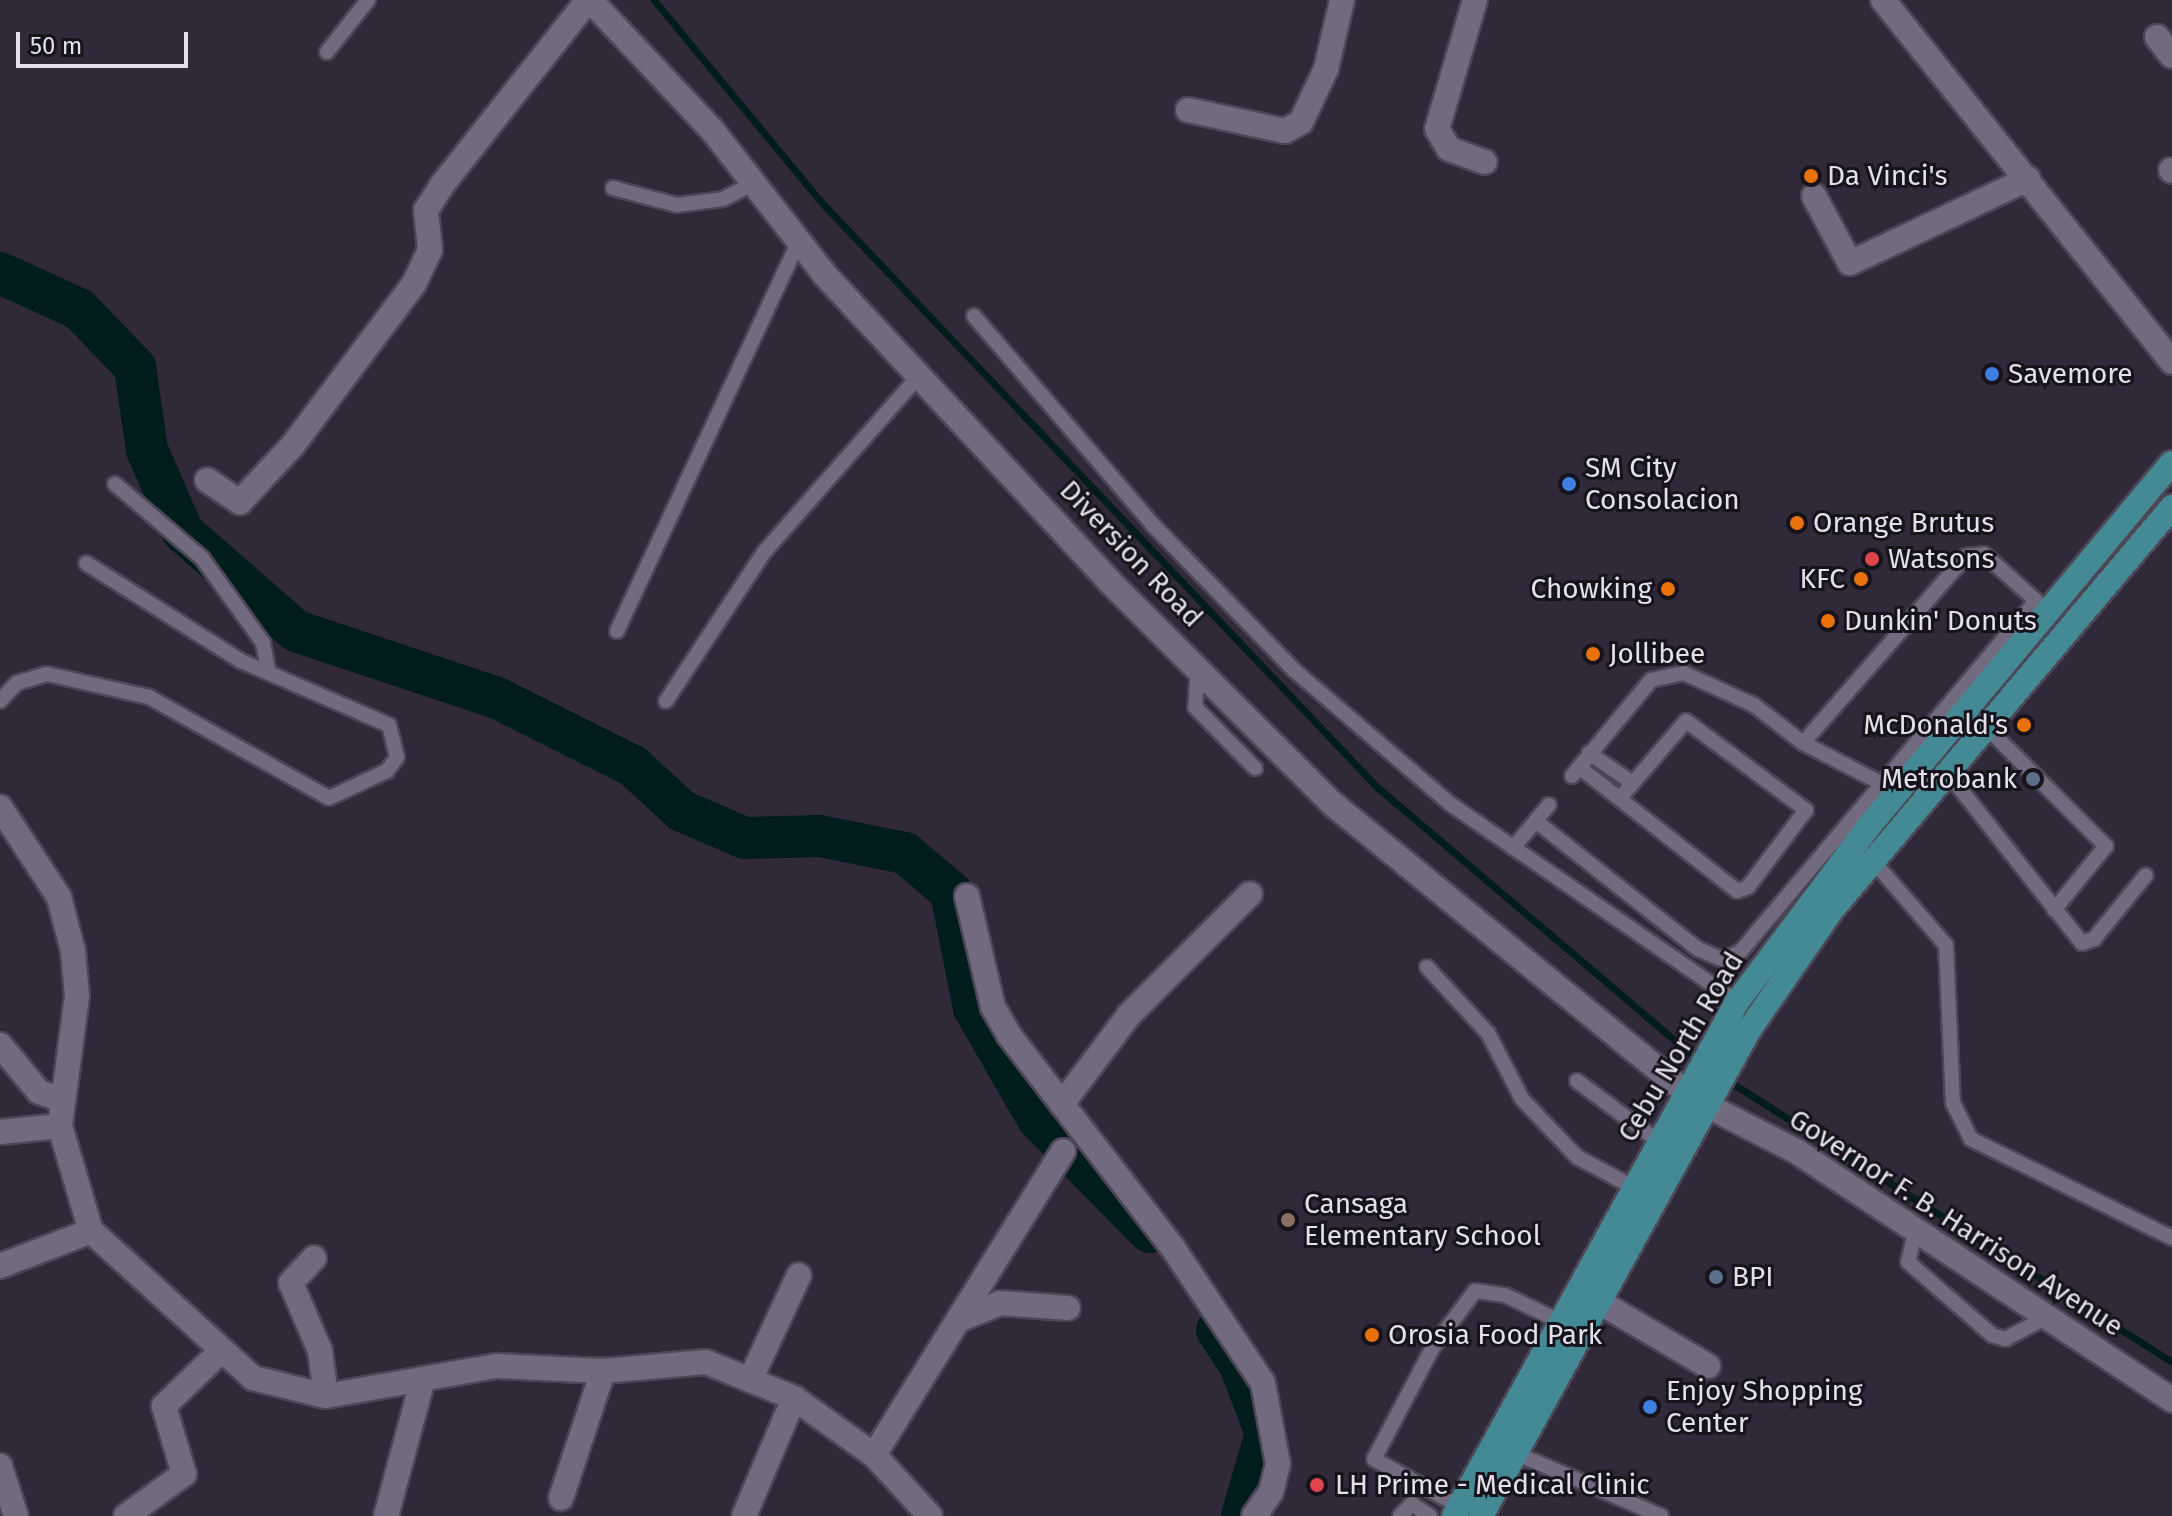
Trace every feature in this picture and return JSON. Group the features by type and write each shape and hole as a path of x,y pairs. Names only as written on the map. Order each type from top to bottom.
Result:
{"main road":[{"name":"Cebu North Road","path":"1725,1044 1737,1002 1870,825 2043,606 2172,463"},
{"name":"Cebu North Road","path":"1464,1513 1515,1453 1596,1300 1698,1090 1725,1044 1831,911 1950,776 2172,507"},
{"path":"2043,606 2071,629"},
{"name":"Cebu North Road","path":"1464,1513 1658,1141 1698,1090"}],"street":[{"name":"Diversion Road","path":"589,0 753,184 798,242 918,377 1334,805 1698,1090"},
{"path":"207,480 240,502 293,445 414,284 430,250 426,210 442,185 589,0"},
{"path":"1188,110 1285,131 1301,122 1326,69 1342,0"},
{"path":"1475,0 1437,129 1449,149 1485,162"},
{"path":"1883,0 2172,362"},
{"path":"1814,196 1850,263 2028,179"},
{"path":"0,807 59,897 73,951 77,996 60,1126 91,1231 253,1378 326,1396 497,1366 603,1371 706,1362 752,1376 794,1398 874,1455 930,1516"},
{"path":"1062,1104 1129,1015 1250,894"},
{"path":"967,896 993,1007 1062,1104 1173,1248 1263,1383 1278,1464 1271,1492 1254,1516"},
{"path":"0,1045 39,1092 62,1100"},
{"name":"Governor F. B. Harrison Avenue","path":"1698,1090 2049,1316 2172,1400"},
{"path":"0,1132 60,1126"},
{"path":"874,1455 1063,1151"},
{"path":"0,1266 91,1231"},
{"path":"314,1258 291,1283 320,1351 326,1396"},
{"path":"752,1376 799,1275"},
{"path":"1596,1300 1708,1366"},
{"path":"961,1319 1000,1303 1068,1308"},
{"path":"126,1516 184,1474 164,1406 221,1351"},
{"path":"561,1498 603,1371"},
{"path":"386,1516 423,1379"},
{"path":"744,1516 794,1398"},
{"path":"0,1466 16,1516"}],"lane":[{"path":"327,52 368,0"},
{"path":"613,188 692,204 753,184"},
{"path":"617,631 798,242"},
{"path":"974,316 1142,513 1294,670 1513,848 1737,1002"},
{"path":"666,701 765,551 918,377"},
{"path":"115,484 202,558 263,643 268,669"},
{"path":"1537,822 1698,949 1724,960 1741,951 1879,782 2043,606 1984,554 1966,556 1803,743"},
{"path":"0,701 17,683 47,674 149,697 329,798 387,771 398,744 389,725 268,669 241,661 86,563"},
{"path":"1198,668 1195,707 1255,768"},
{"path":"1620,798 1686,721 1804,806 1743,891 1711,877 1620,798 1576,771 1651,680 1665,674 1707,679 1803,743 1879,782"},
{"path":"1987,728 2106,846 2054,910"},
{"path":"1589,753 1631,782"},
{"path":"1950,776 2075,939 2094,939 2146,875"},
{"path":"1513,848 1549,805"},
{"path":"1874,862 1946,945 1953,1103 1971,1139 2172,1238"},
{"path":"1427,967 1488,1033 1522,1099 1577,1157 1633,1187"},
{"path":"1577,1081 1658,1141"},
{"path":"1915,1232 1908,1262 1992,1335 2005,1339 2049,1316"},
{"path":"1464,1513 1374,1459 1433,1347 1475,1291 1505,1295 1561,1322"},
{"path":"1515,1453 1661,1516"},
{"path":"1400,1516 1412,1504 1430,1516"}],"waterway":[{"path":"654,0 821,202 1377,787 1700,1062"},
{"path":"0,273 79,309 135,367 147,450 183,532 296,631 497,698 633,766 682,811 745,838 820,836 905,853 951,892 974,1008 1038,1119 1150,1232"},
{"path":"1727,1080 2172,1362"},
{"path":"1217,1330 1240,1365 1266,1433 1242,1516"}],"place":[{"name":"Da Vinci's","path":"1811,176"},
{"name":"Savemore","path":"1992,374"},
{"name":"SM City Consolacion","path":"1569,484"},
{"name":"Orange Brutus","path":"1797,523"},
{"name":"Watsons","path":"1872,559"},
{"name":"KFC","path":"1861,579"},
{"name":"Chowking","path":"1668,589"},
{"name":"Dunkin' Donuts","path":"1828,621"},
{"name":"Jollibee","path":"1593,654"},
{"name":"McDonald's","path":"2024,725"},
{"name":"Metrobank","path":"2033,779"},
{"name":"Cansaga Elementary School","path":"1288,1220"},
{"name":"BPI","path":"1716,1277"},
{"name":"Orosia Food Park","path":"1372,1335"},
{"name":"Enjoy Shopping Center","path":"1650,1407"},
{"name":"LH Prime - Medical Clinic","path":"1317,1485"}]}
